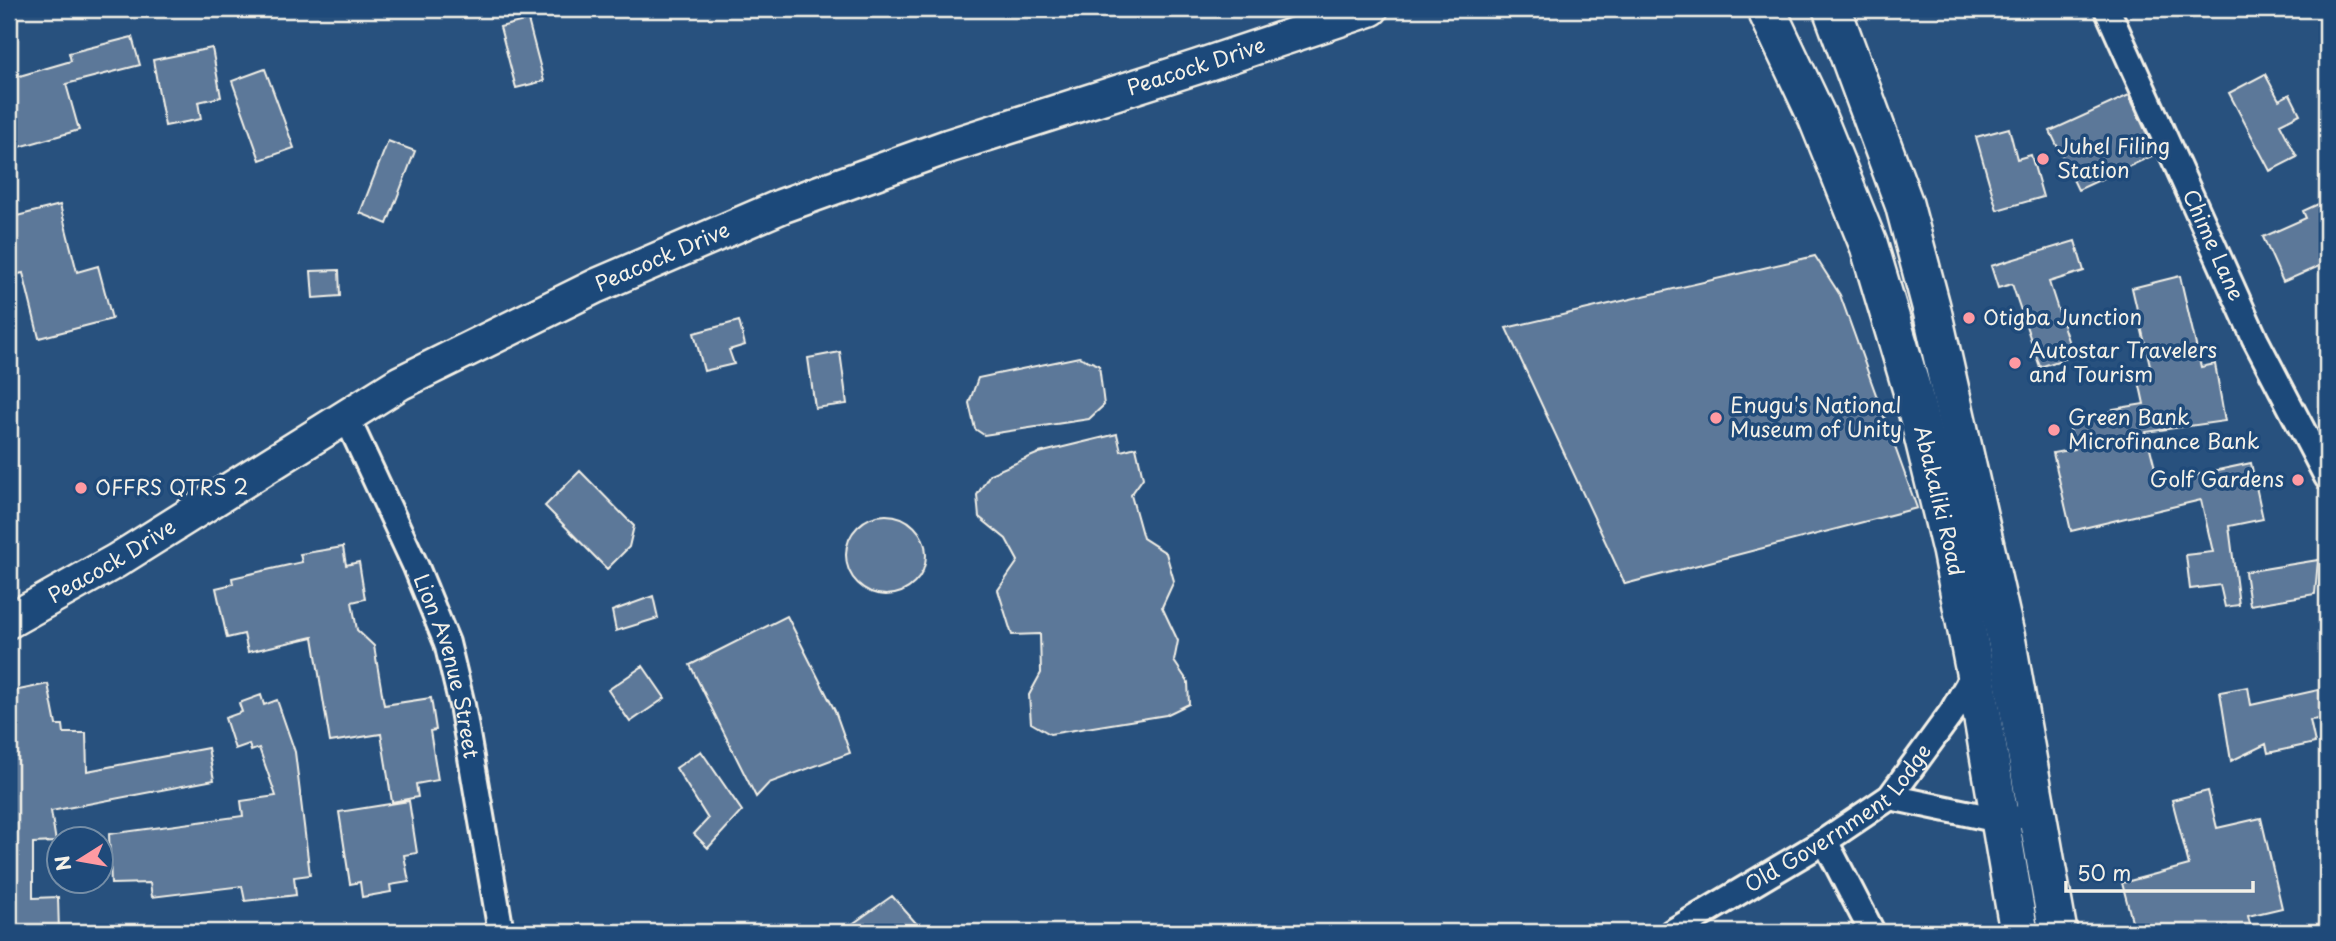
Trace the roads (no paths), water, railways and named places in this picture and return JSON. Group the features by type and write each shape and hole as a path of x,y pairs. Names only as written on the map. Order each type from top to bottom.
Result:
{"main road":[{"name":"Abakaliki Road","path":"1766,9 1842,176 1869,246 1890,312 1951,550 1975,672 2019,932"},
{"name":"Abakaliki Road","path":"1832,9 1904,204 1931,306 1977,502 2011,665 2058,932"},
{"path":"1890,312 1931,306"}],"street":[{"name":"Peacock Drive","path":"9,621 116,561 400,383 596,286 782,206 949,146 1371,9"},
{"name":"Chime Lane","path":"2107,9 2255,340 2327,477"},
{"name":"Lion Avenue Street","path":"346,416 416,567 447,643 462,705 501,932"},
{"path":"1975,672 2011,665"},
{"name":"Old Government Lodge","path":"1672,932 1825,841 1890,797 1952,712 1975,672"},
{"path":"1890,797 1999,820 2038,816"},
{"path":"1825,841 1872,932"}],"place":[{"name":"Juhel Filing Station","path":"2043,159"},
{"name":"Otigba Junction","path":"1969,318"},
{"name":"Autostar Travelers and Tourism","path":"2015,363"},
{"name":"Enugu's National Museum of Unity","path":"1716,418"},
{"name":"Green Bank Microfinance Bank","path":"2054,430"},
{"name":"Golf Gardens","path":"2298,480"},
{"name":"OFFRS QTRS 2","path":"81,488"}]}
